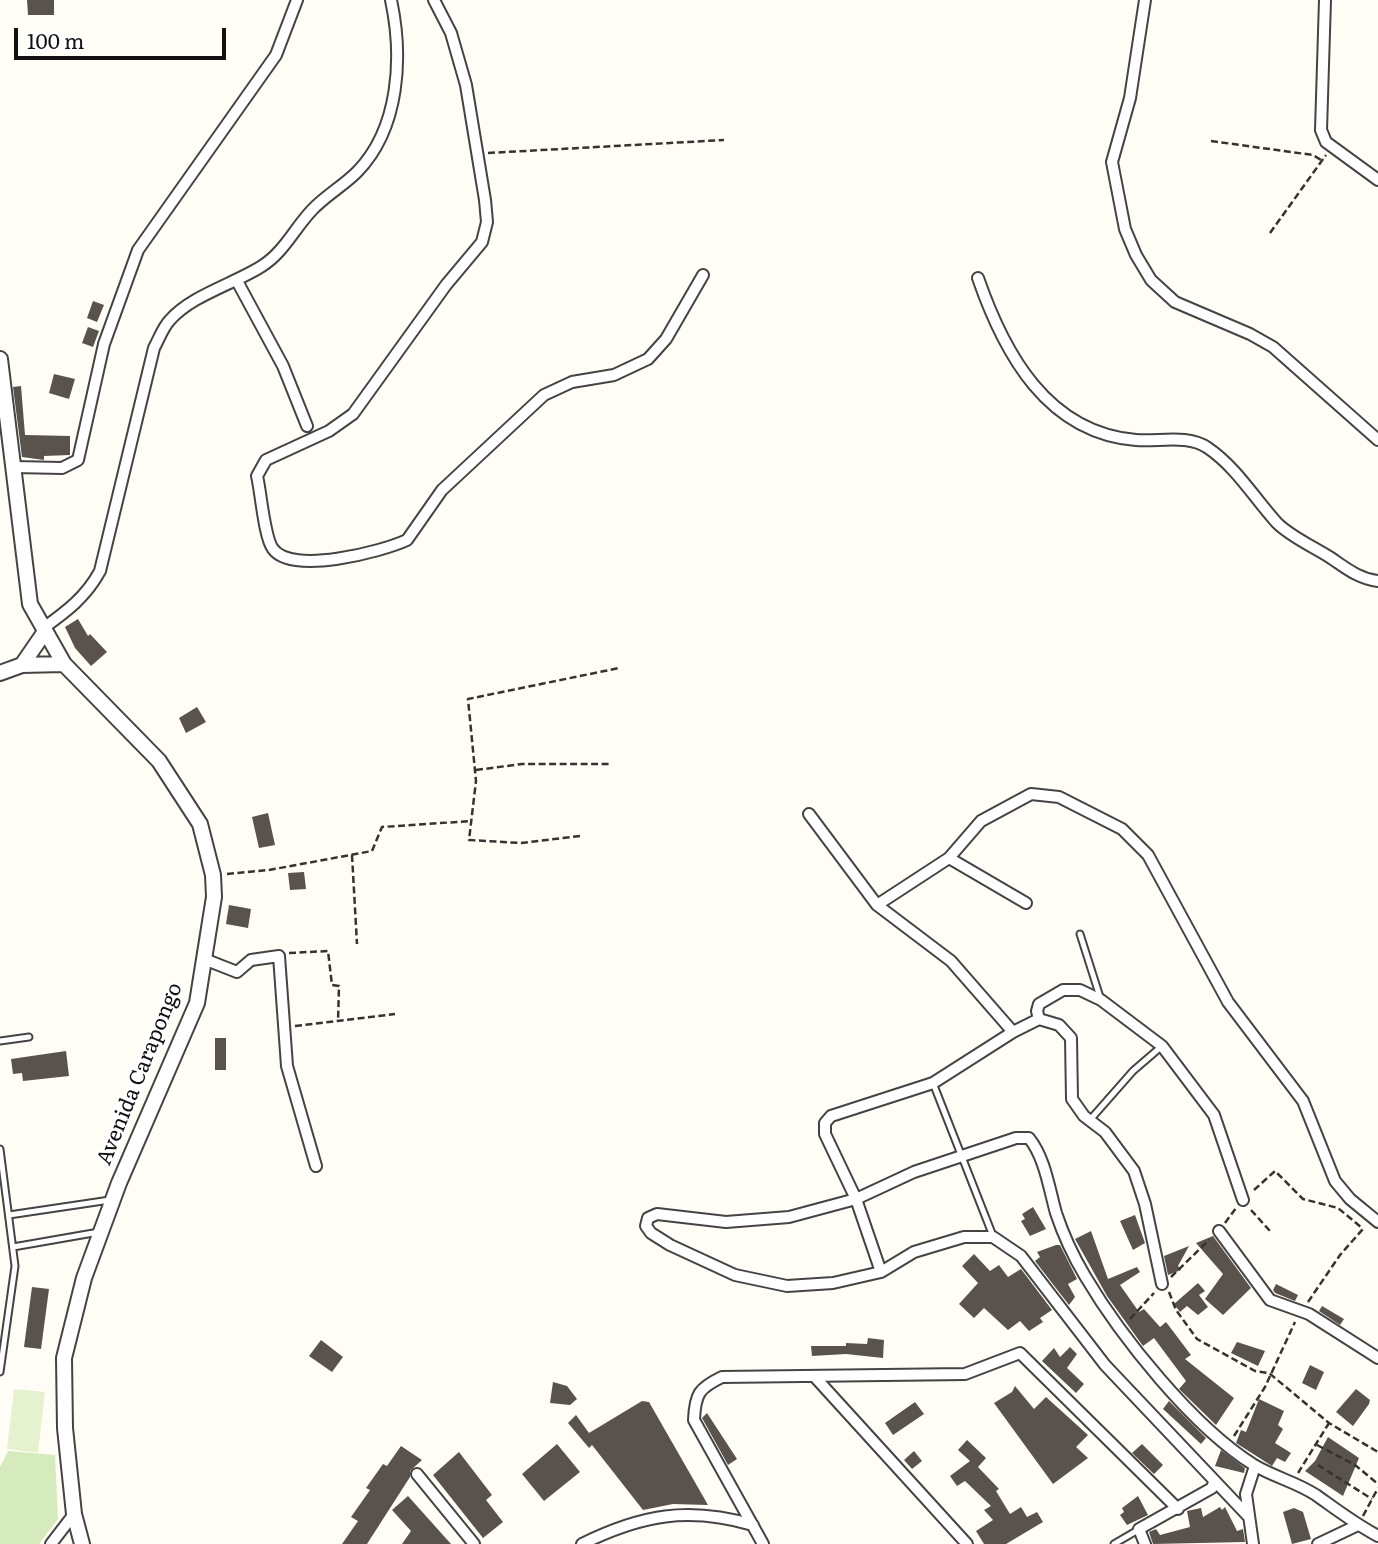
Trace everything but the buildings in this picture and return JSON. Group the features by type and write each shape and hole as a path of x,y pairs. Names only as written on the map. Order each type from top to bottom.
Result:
{"street":[{"path":"14,467 62,468 78,460 104,344 138,250 276,55 297,0"},
{"path":"22,665 43,631 92,587 100,571 154,348 168,322 180,310 237,281 283,249 312,210 357,172 379,139 391,103 398,65 398,32 391,0"},
{"path":"435,0 451,33 466,85 485,200 485,233 482,242 446,285 353,414 329,431 266,460 260,468 257,476 271,547 281,557 297,561 347,556 407,540 442,490 544,395 572,382 614,374 648,359 666,339 703,275"},
{"path":"1144,0 1130,98 1112,162 1125,229 1136,255 1151,280 1175,302 1250,334 1273,347 1378,440"},
{"path":"1325,0 1321,130 1326,142 1378,180"},
{"path":"978,278 1002,340 1059,411 1075,423 1102,433 1134,440 1199,442 1225,463 1279,525 1362,578 1378,581"},
{"path":"237,281 284,366 307,426"},
{"name":"Avenida Carapongo","path":"0,359 30,604 64,664 159,761 200,824 213,875 214,897 198,1003 113,1199 84,1278 64,1358 65,1428 74,1514 82,1544"},
{"path":"0,673 22,665 64,664"},
{"path":"877,905 949,858 981,821 1023,797 1040,793 1059,797 1132,837 1148,855 1228,1002 1303,1101 1335,1181 1350,1199 1376,1221"},
{"path":"809,814 877,905 951,961 1013,1031"},
{"path":"949,858 1026,903"},
{"path":"204,959 237,972 251,960 279,956 287,1066 316,1166"},
{"path":"1039,1019 1037,1011 1040,1004 1063,990 1080,990 1101,1000 1162,1046 1214,1115 1243,1200"},
{"path":"881,1272 856,1199 825,1133 828,1119 933,1083 1013,1031 1039,1019 1059,1025 1068,1033 1072,1045 1070,1091 1079,1111 1105,1132 1134,1171 1145,1204 1162,1284"},
{"path":"1145,1544 1139,1530 1212,1488 1213,1476 1171,1437 1135,1393 1105,1365 1021,1256 993,1237 964,1237 914,1252 881,1272 810,1286 762,1282 736,1275 694,1257 651,1233 646,1226 648,1218 653,1214 749,1222 789,1217 856,1199 914,1172 963,1158 1016,1138 1029,1138 1040,1156 1062,1230 1084,1275 1148,1365 1197,1418 1228,1446 1255,1466 1293,1482 1378,1536"},
{"path":"1219,1231 1270,1300 1302,1311 1378,1358"},
{"path":"763,1544 703,1441 694,1420 695,1399 701,1387 722,1377 965,1374 1020,1353 1178,1509"},
{"path":"814,1376 967,1544"},
{"path":"1253,1544 1246,1494 1255,1466"},
{"path":"417,1474 474,1544"},
{"path":"1214,1482 1248,1516"},
{"path":"51,1544 74,1514"},
{"path":"582,1544 620,1525 660,1515 704,1517 753,1525"},
{"path":"1318,1544 1358,1525"}],"lane":[{"path":"1080,934 1101,1000"},
{"path":"0,1041 29,1037"},
{"path":"1089,1121 1133,1071 1162,1046"},
{"path":"933,1083 993,1237"},
{"path":"0,1149 15,1266 0,1372"},
{"path":"9,1215 113,1199"},
{"path":"13,1247 101,1232"},
{"path":"1114,1544 1139,1530"}],"path":[{"path":"485,154 724,140"},
{"path":"1211,141 1313,155 1321,160 1270,233"},
{"path":"580,836 522,843 469,840 476,771 468,699 620,668"},
{"path":"476,771 522,764 610,764"},
{"path":"224,874 269,870 376,848 382,827 471,821"},
{"path":"352,855 357,944"},
{"path":"283,954 328,951 332,985 339,986 338,1022"},
{"path":"289,1026 395,1014"},
{"path":"1219,1231 1243,1200 1275,1171 1303,1199 1338,1208 1363,1229"},
{"path":"1243,1200 1270,1231"},
{"path":"1302,1311 1340,1255 1363,1229 1376,1221"},
{"path":"1172,1276 1205,1244"},
{"path":"1130,1319 1162,1284 1168,1290 1175,1310 1197,1339 1255,1371 1269,1373 1329,1423 1378,1452"},
{"path":"1228,1446 1265,1387 1269,1373 1293,1325"},
{"path":"1293,1482 1329,1423"},
{"path":"1317,1445 1355,1465 1378,1486 1369,1505"},
{"path":"1318,1465 1372,1499"}],"green space":[{"path":"14,1389 45,1392 38,1453 7,1449"},
{"path":"8,1451 55,1455 58,1519 39,1544 0,1544 0,1467"}]}
